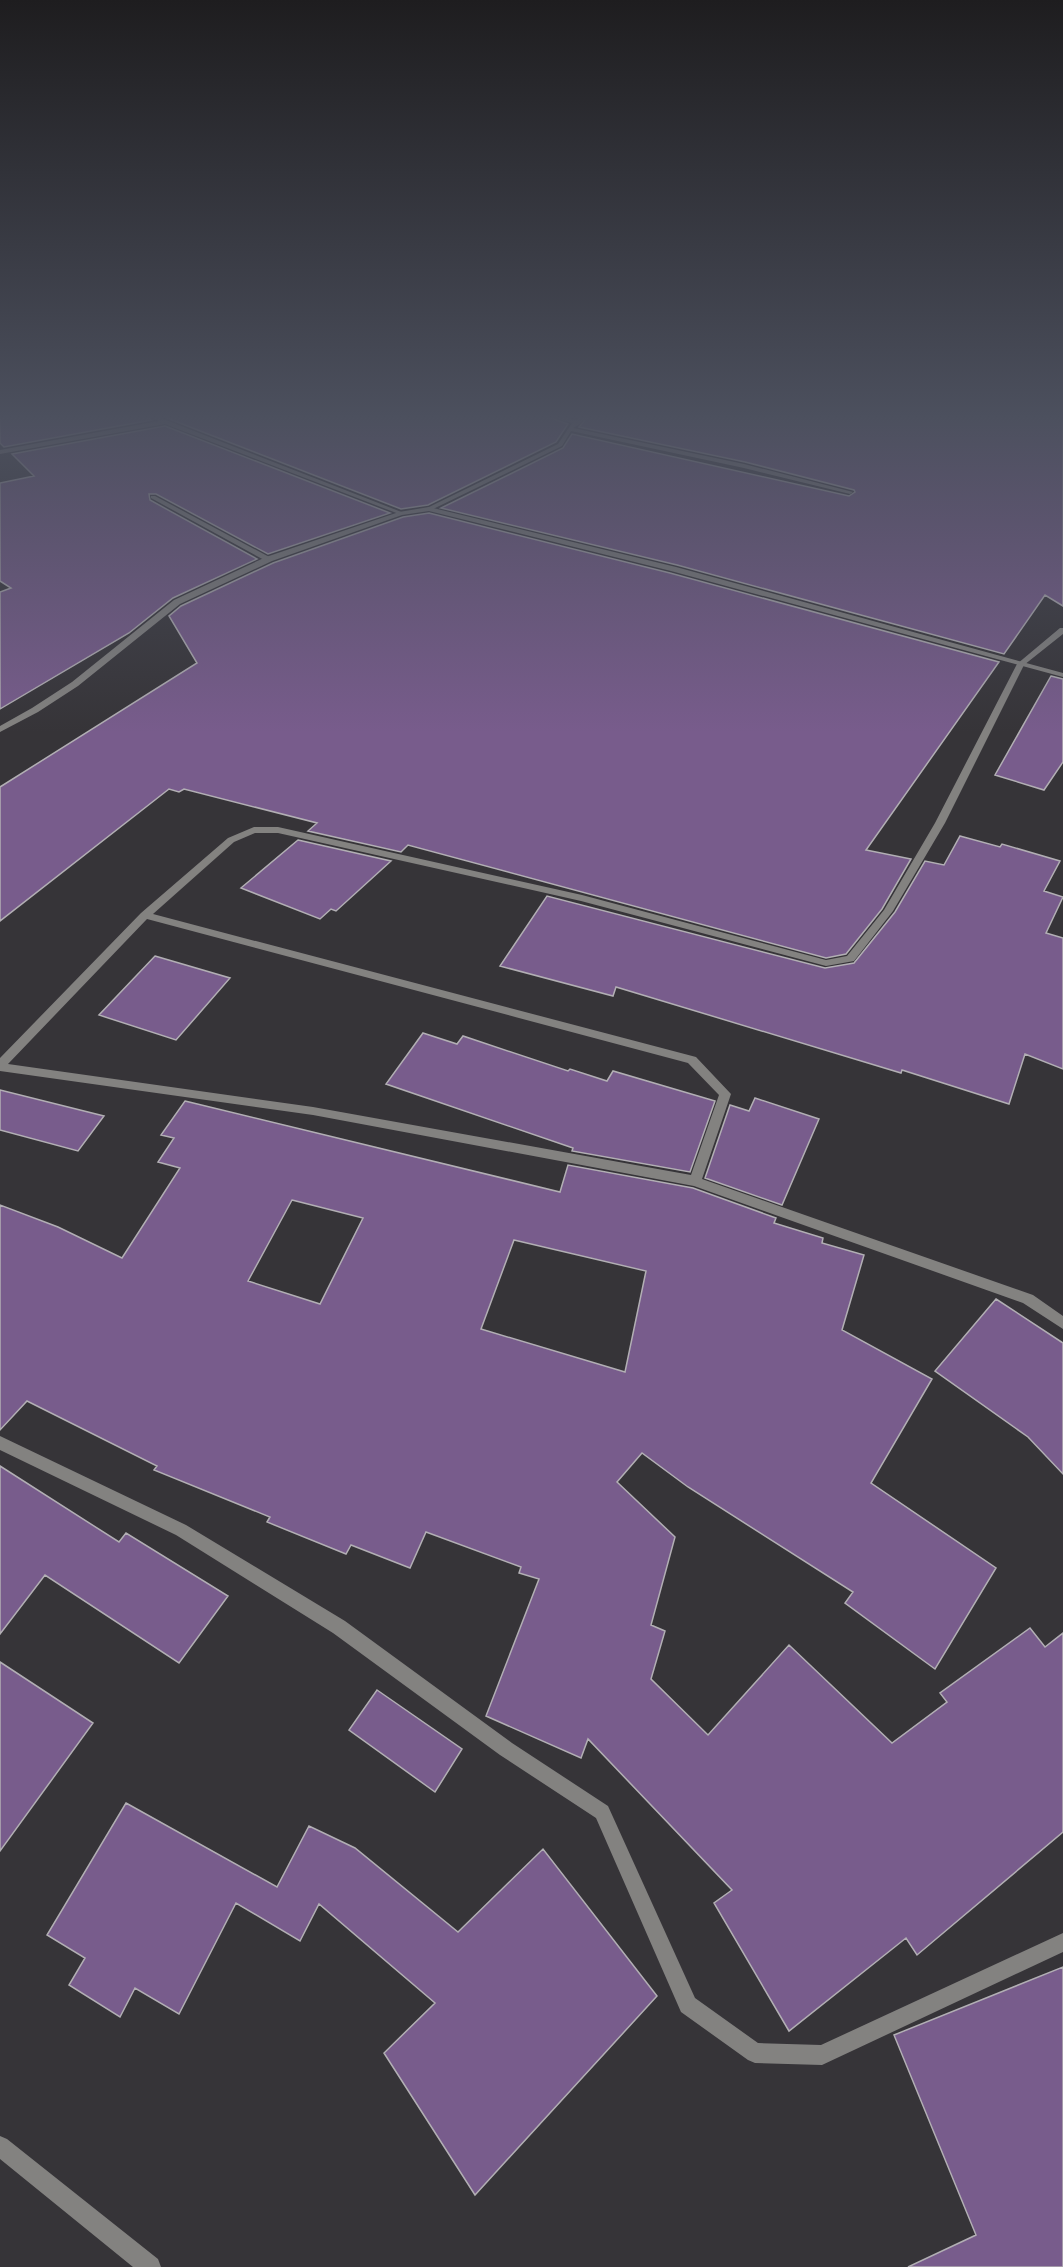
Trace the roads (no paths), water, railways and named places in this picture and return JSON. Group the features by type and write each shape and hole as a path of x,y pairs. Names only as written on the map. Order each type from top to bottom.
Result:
{"street":[{"path":"197,521 269,560"},
{"path":"0,729 75,684 177,602 269,560 379,521"},
{"path":"477,521 673,569 1063,675"},
{"path":"0,1066 145,915 231,840 254,830 278,830 582,898 826,963 850,959 888,911 940,823 1021,664 1063,630"},
{"path":"145,915 692,1060 725,1094 695,1181"},
{"path":"0,1066 313,1111 695,1181 1028,1299 1063,1323"},
{"path":"0,1443 181,1530 339,1627 506,1749 602,1812 688,2005 755,2053 822,2055 1063,1942"},
{"path":"0,2146 150,2267"}]}
